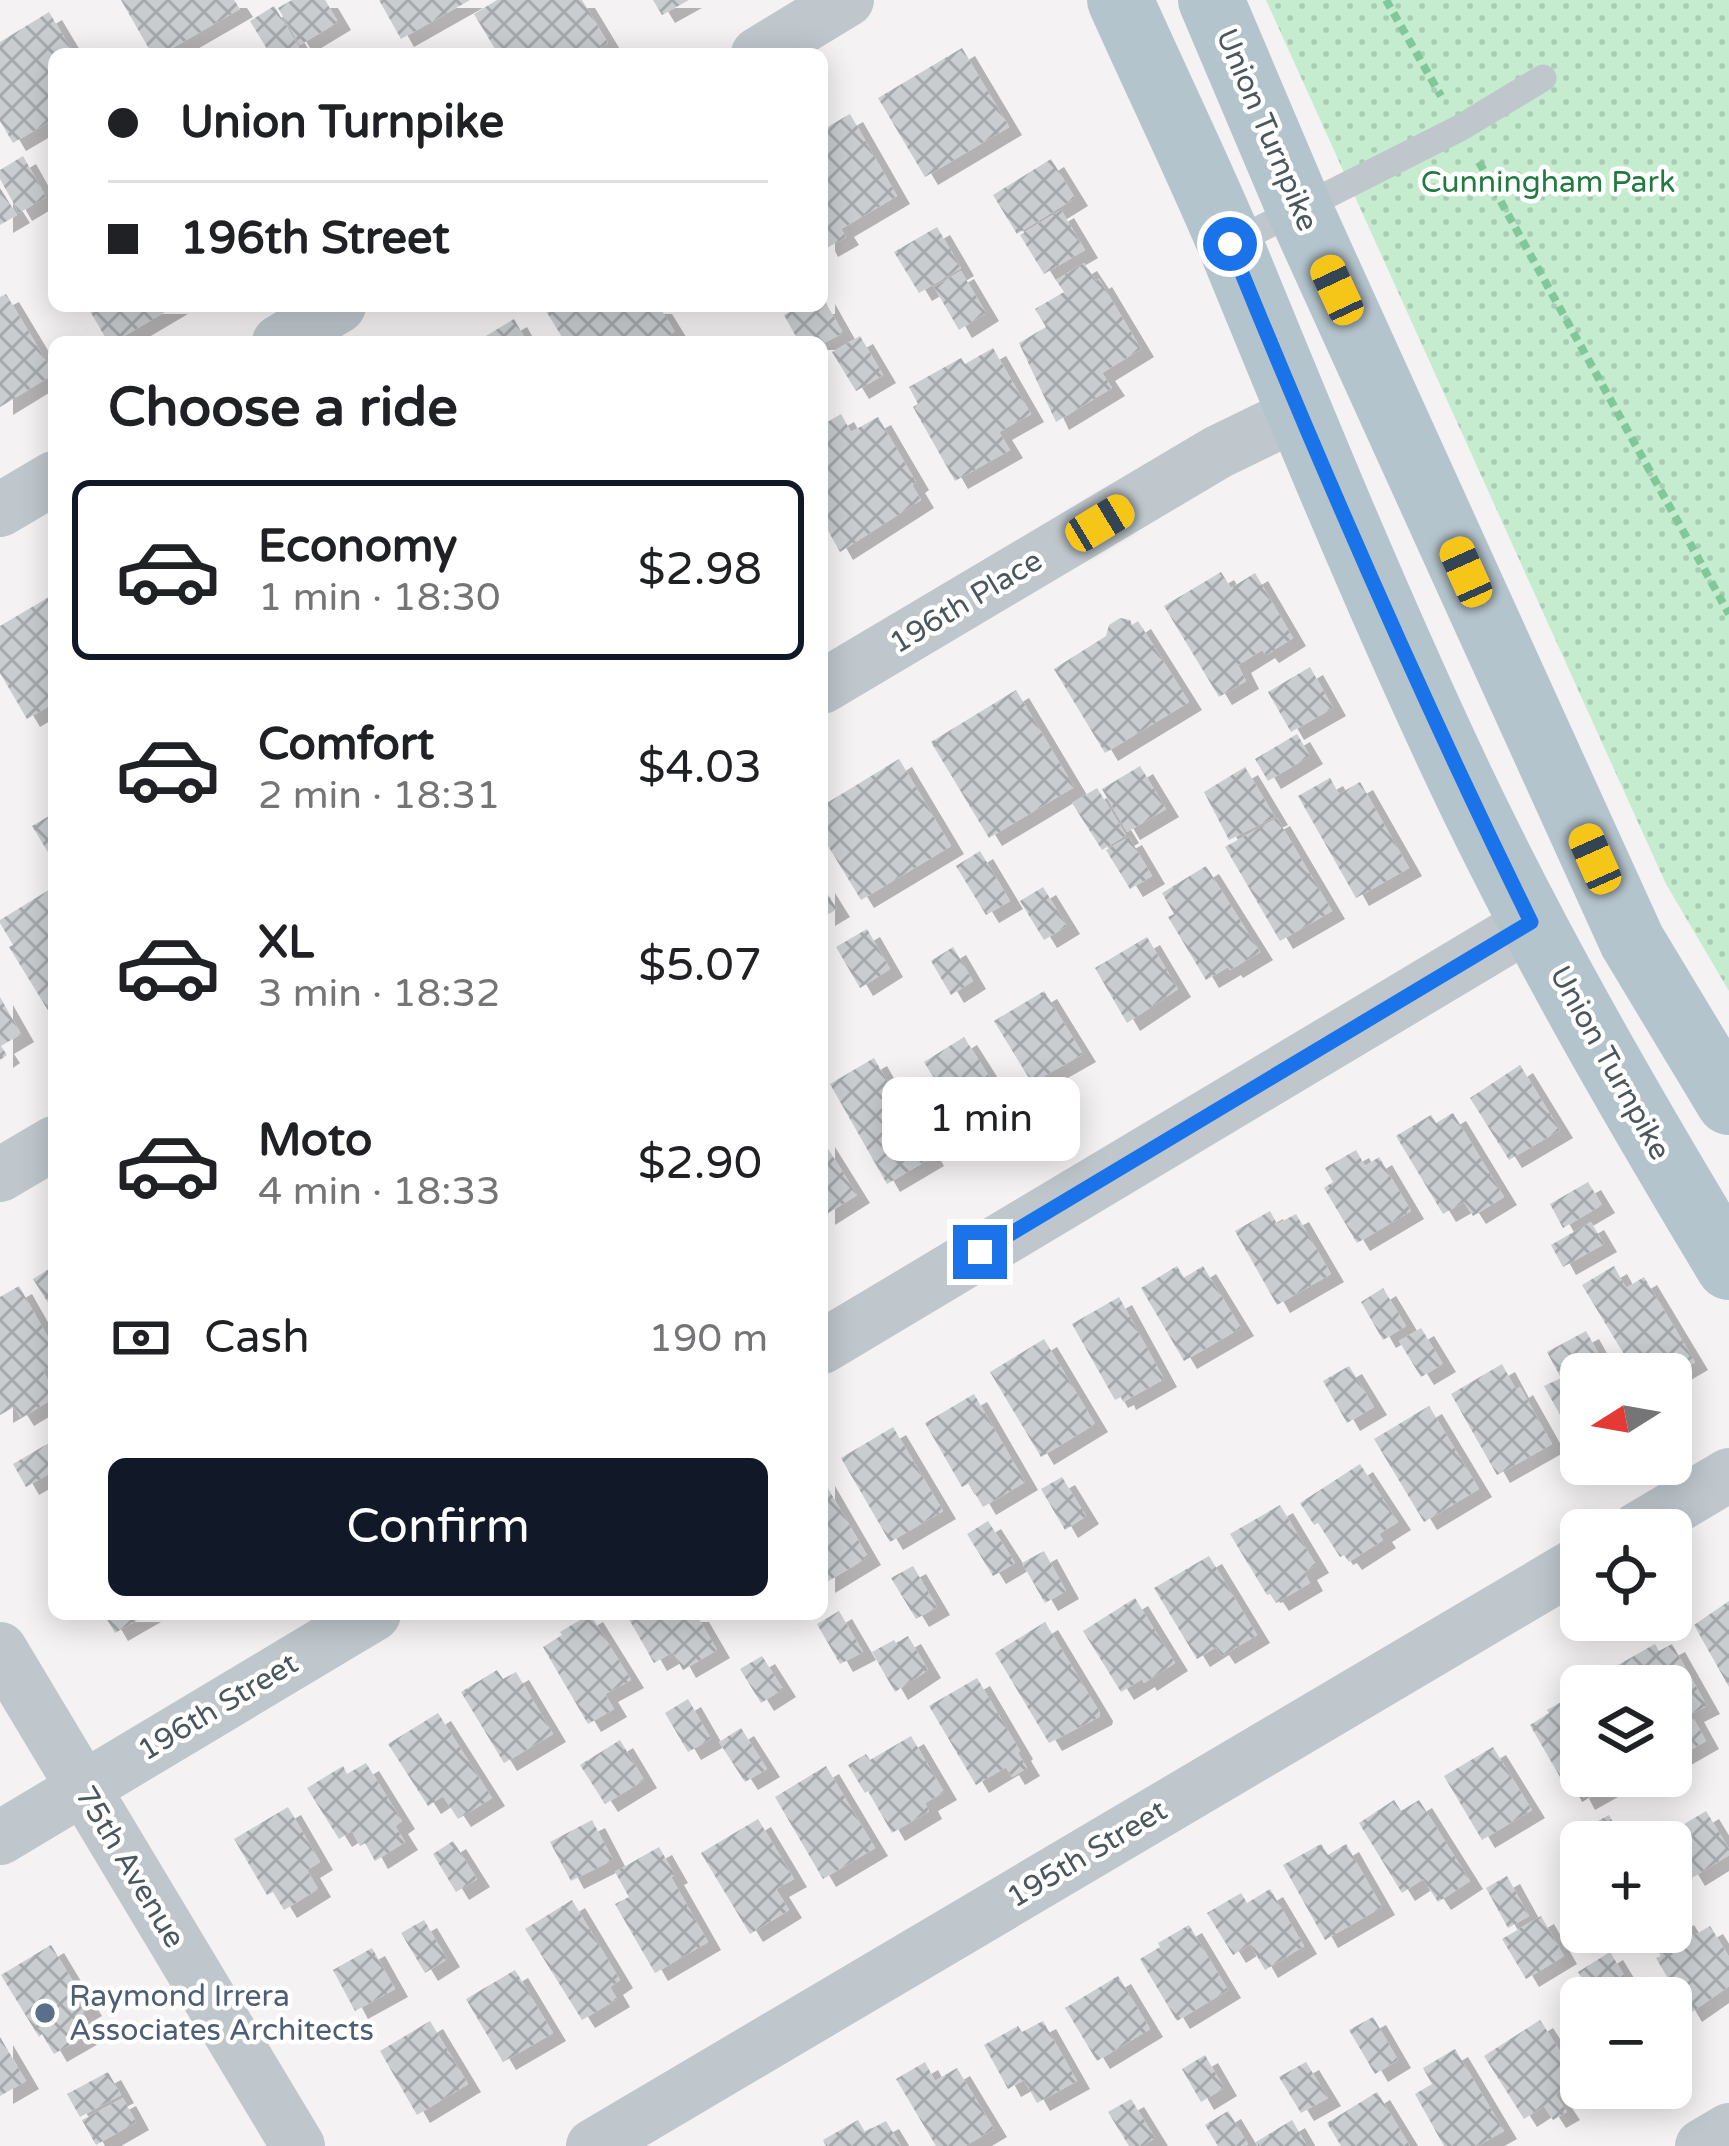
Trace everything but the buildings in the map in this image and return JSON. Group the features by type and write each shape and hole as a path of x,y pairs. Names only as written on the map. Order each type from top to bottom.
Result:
{"main road":[{"name":"Union Turnpike","path":"1120,0 1450,756 1531,922 1729,1267"},
{"name":"Union Turnpike","path":"1211,0 1300,210 1632,941 1729,1102"}],"street":[{"path":"768,48 848,0"},
{"path":"289,336 329,312"},
{"name":"196th Place","path":"828,684 1218,452 1298,412"},
{"path":"0,510 48,482"},
{"path":"828,1342 1531,922"},
{"path":"0,1175 48,1147"},
{"path":"1672,1509 1729,1475"},
{"name":"195th Street","path":"593,2146 1560,1574"},
{"name":"196th Street","path":"0,1838 364,1620"},
{"name":"75th Avenue","path":"0,1649 298,2146"},
{"path":"1702,2146 1729,2130"}],"lane":[{"path":"1230,244 1460,128 1543,78"}],"path":[{"path":"1386,0 1445,102"},
{"path":"1479,162 1729,614"}],"green space":[{"name":"Cunningham Park","path":"1266,0 1729,0 1729,991 1666,884"}],"place":[{"name":"Raymond Irrera Associates Architects","path":"45,2013"}],"route":[{"path":"980,1252 1531,922 1450,756 1298,412 1230,244"}]}
